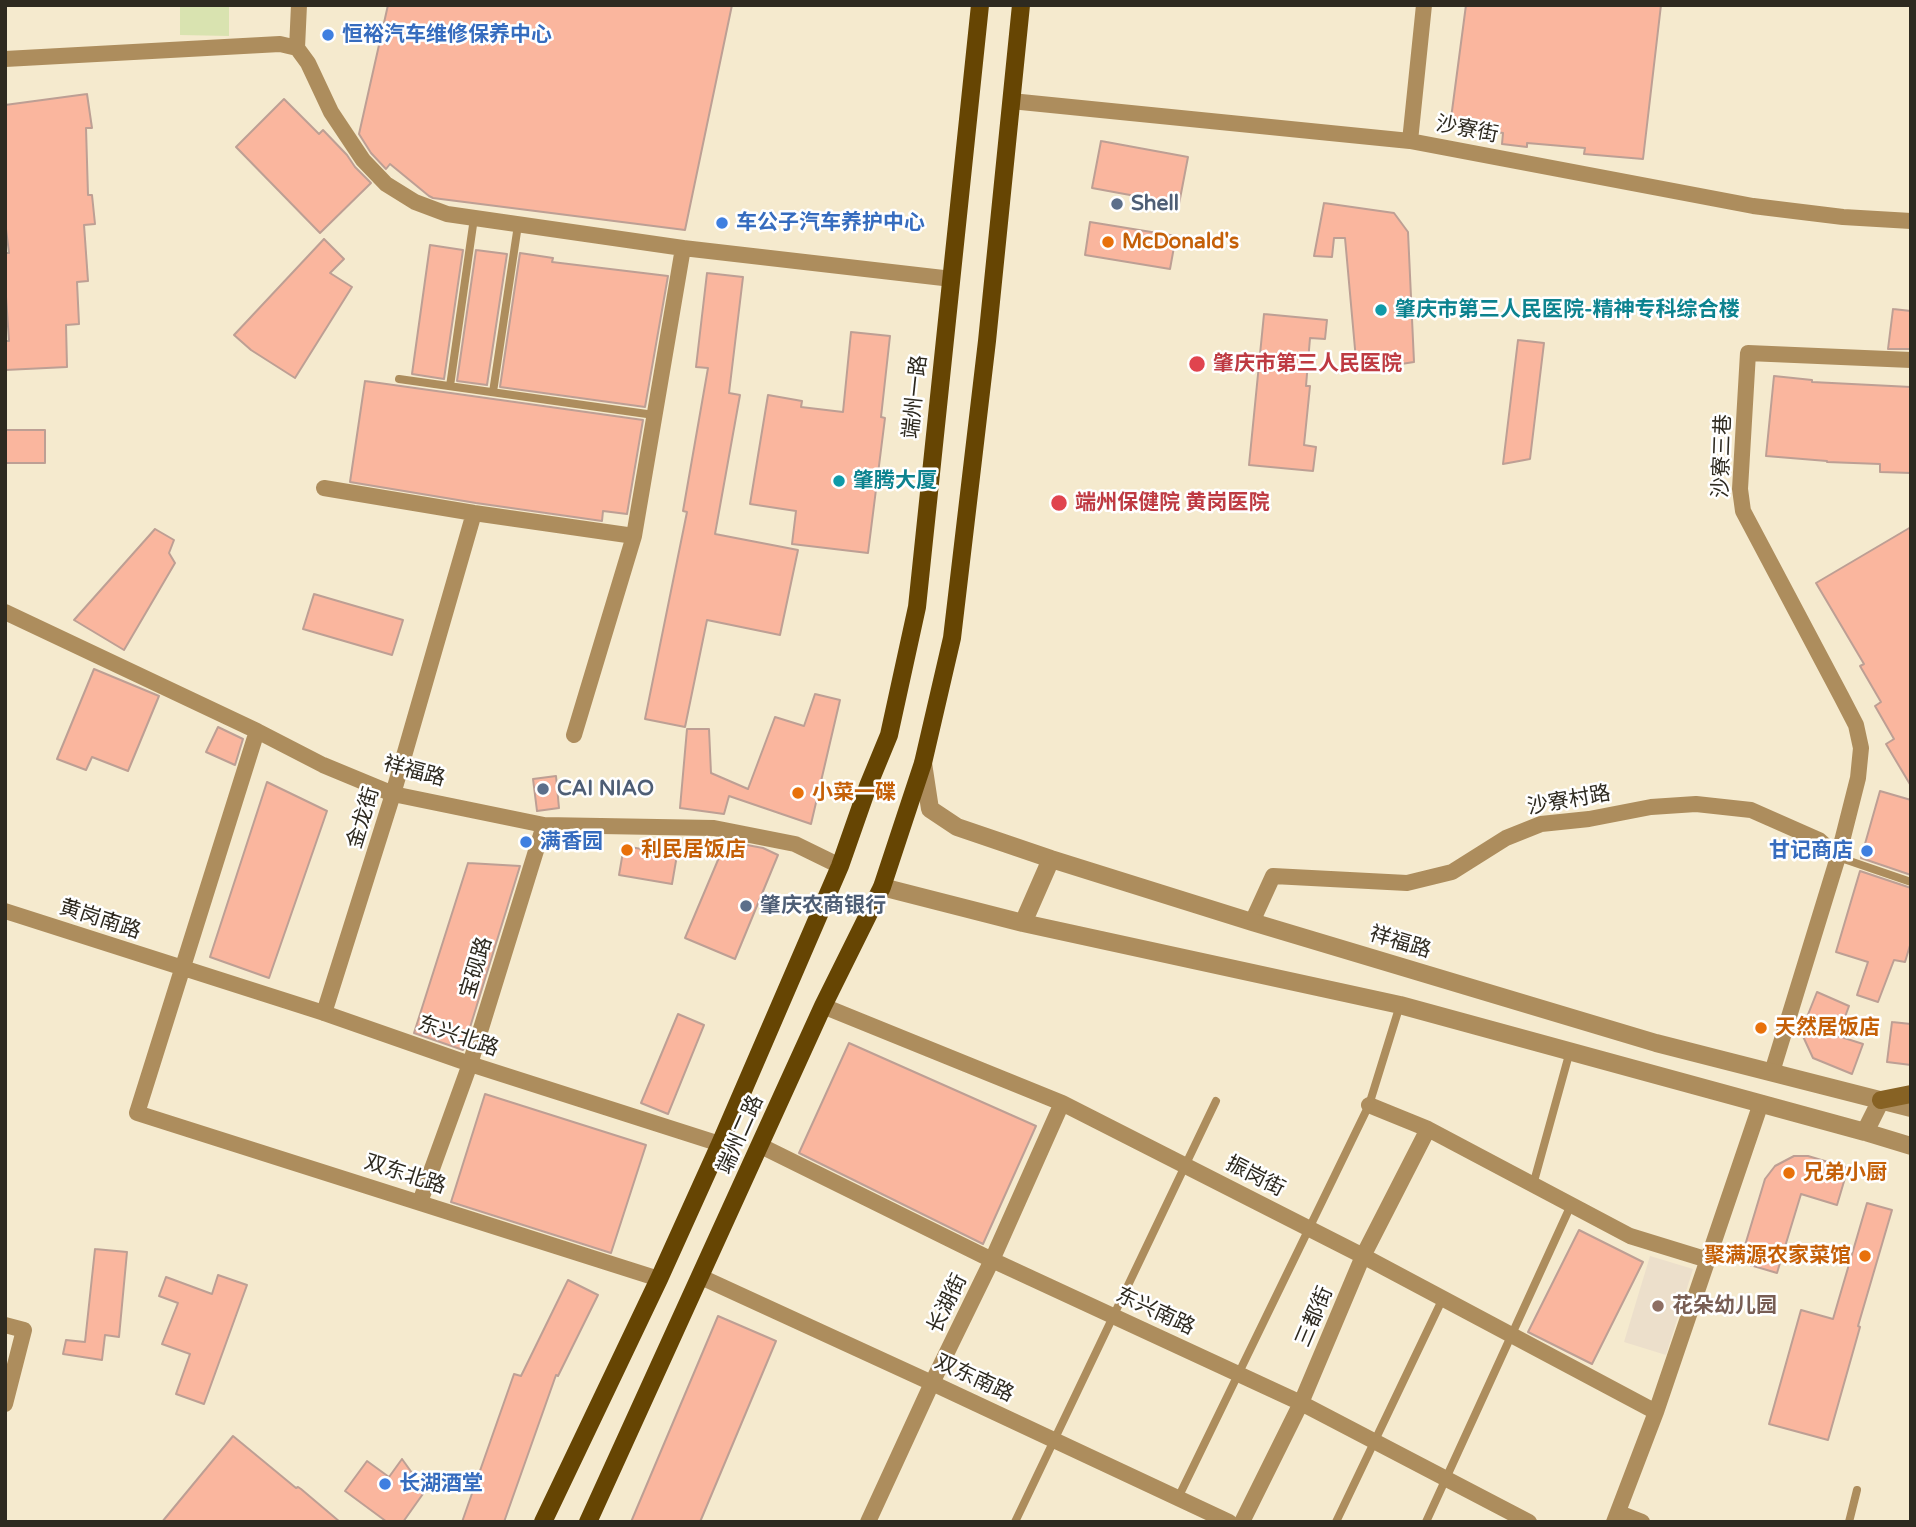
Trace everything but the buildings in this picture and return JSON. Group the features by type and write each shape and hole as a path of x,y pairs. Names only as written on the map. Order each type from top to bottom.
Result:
{"main road":[{"name":"端州一路","path":"839,866 889,735 917,607 980,5"},
{"path":"923,763 952,638 987,341 1021,5"},
{"name":"端州二路","path":"588,1522 824,1006 882,887 923,763"},
{"name":"端州二路","path":"543,1522 660,1279 839,866"},
{"path":"1881,1100 1911,1094"}],"street":[{"path":"299,5 297,48 308,63 331,112 363,160 386,184 415,202 447,214 518,225 683,248 952,279"},
{"path":"1410,141 1424,5"},
{"path":"5,59 281,44 297,48"},
{"name":"沙寮街","path":"1012,101 1410,141 1753,206 1843,217 1911,221"},
{"path":"575,735 634,536 683,248"},
{"name":"沙寮三巷","path":"1838,857 1858,778 1861,748 1856,725 1743,511 1740,489 1748,353 1911,360"},
{"path":"324,488 634,536"},
{"name":"金龙街","path":"324,1013 393,794 474,513"},
{"name":"祥福路","path":"5,612 323,765 393,794 544,825 714,828 795,844 839,866"},
{"path":"183,968 257,732"},
{"name":"祥福路","path":"923,763 930,809 957,827 1252,922 1656,1043 1911,1108"},
{"name":"沙寮村路","path":"1252,922 1273,876 1407,883 1452,872 1506,838 1541,824 1589,819 1651,807 1696,804 1751,810 1819,840 1838,857"},
{"name":"宝砚路","path":"419,1202 470,1064 544,825"},
{"path":"1772,1072 1838,857"},
{"path":"1023,923 1051,859"},
{"path":"882,887 1023,923 1400,1005 1911,1146"},
{"name":"黄岗南路","path":"5,911 183,968"},
{"name":"东兴北路","path":"183,968 470,1064 720,1143"},
{"name":"双东北路","path":"183,968 137,1113 660,1279"},
{"name":"振岗街","path":"824,1006 1062,1103 1310,1228 1656,1412"},
{"path":"1865,1132 1881,1100"},
{"name":"长湖街","path":"868,1522 992,1260 1062,1103"},
{"path":"1642,1522 1617,1518 1761,1103"},
{"path":"1369,1105 1428,1129 1630,1236 1708,1260"},
{"name":"三都街","path":"1242,1522 1301,1403 1363,1256 1428,1129"},
{"name":"东兴南路","path":"761,1146 992,1260 1301,1403 1529,1522"},
{"name":"双东南路","path":"701,1277 1229,1522"},
{"path":"5,1325 24,1331 5,1404"}],"lane":[{"path":"450,386 474,218"},
{"path":"493,392 518,225"},
{"path":"399,379 654,415"},
{"path":"1838,857 1911,882"},
{"path":"1178,1498 1369,1105 1400,1005"},
{"path":"1532,1185 1570,1051"},
{"path":"1015,1522 1216,1101"},
{"path":"1426,1522 1571,1205"},
{"path":"1336,1522 1443,1298"},
{"path":"1849,1522 1857,1490"}],"shaded area":[{"name":"花朵幼儿园","path":"1650,1256 1693,1269 1666,1355 1624,1342"}],"green space":[{"path":"180,5 229,5 229,36 180,35"}],"place":[{"name":"恒裕汽车维修保养中心","path":"328,35"},
{"name":"Shell","path":"1117,204"},
{"name":"车公子汽车养护中心","path":"722,223"},
{"name":"McDonald's","path":"1108,242"},
{"name":"肇庆市第三人民医院-精神专科综合楼","path":"1381,310"},
{"name":"肇庆市第三人民医院","path":"1197,364"},
{"name":"肇腾大厦","path":"839,481"},
{"name":"端州保健院 黄岗医院","path":"1059,503"},
{"name":"CAI NIAO","path":"543,789"},
{"name":"小菜一碟","path":"798,793"},
{"name":"满香园","path":"526,842"},
{"name":"利民居饭店","path":"627,850"},
{"name":"甘记商店","path":"1867,851"},
{"name":"肇庆农商银行","path":"746,906"},
{"name":"天然居饭店","path":"1761,1028"},
{"name":"兄弟小厨","path":"1789,1173"},
{"name":"聚满源农家菜馆","path":"1865,1256"},
{"name":"花朵幼儿园","path":"1658,1306"},
{"name":"长湖酒堂","path":"385,1484"}]}
